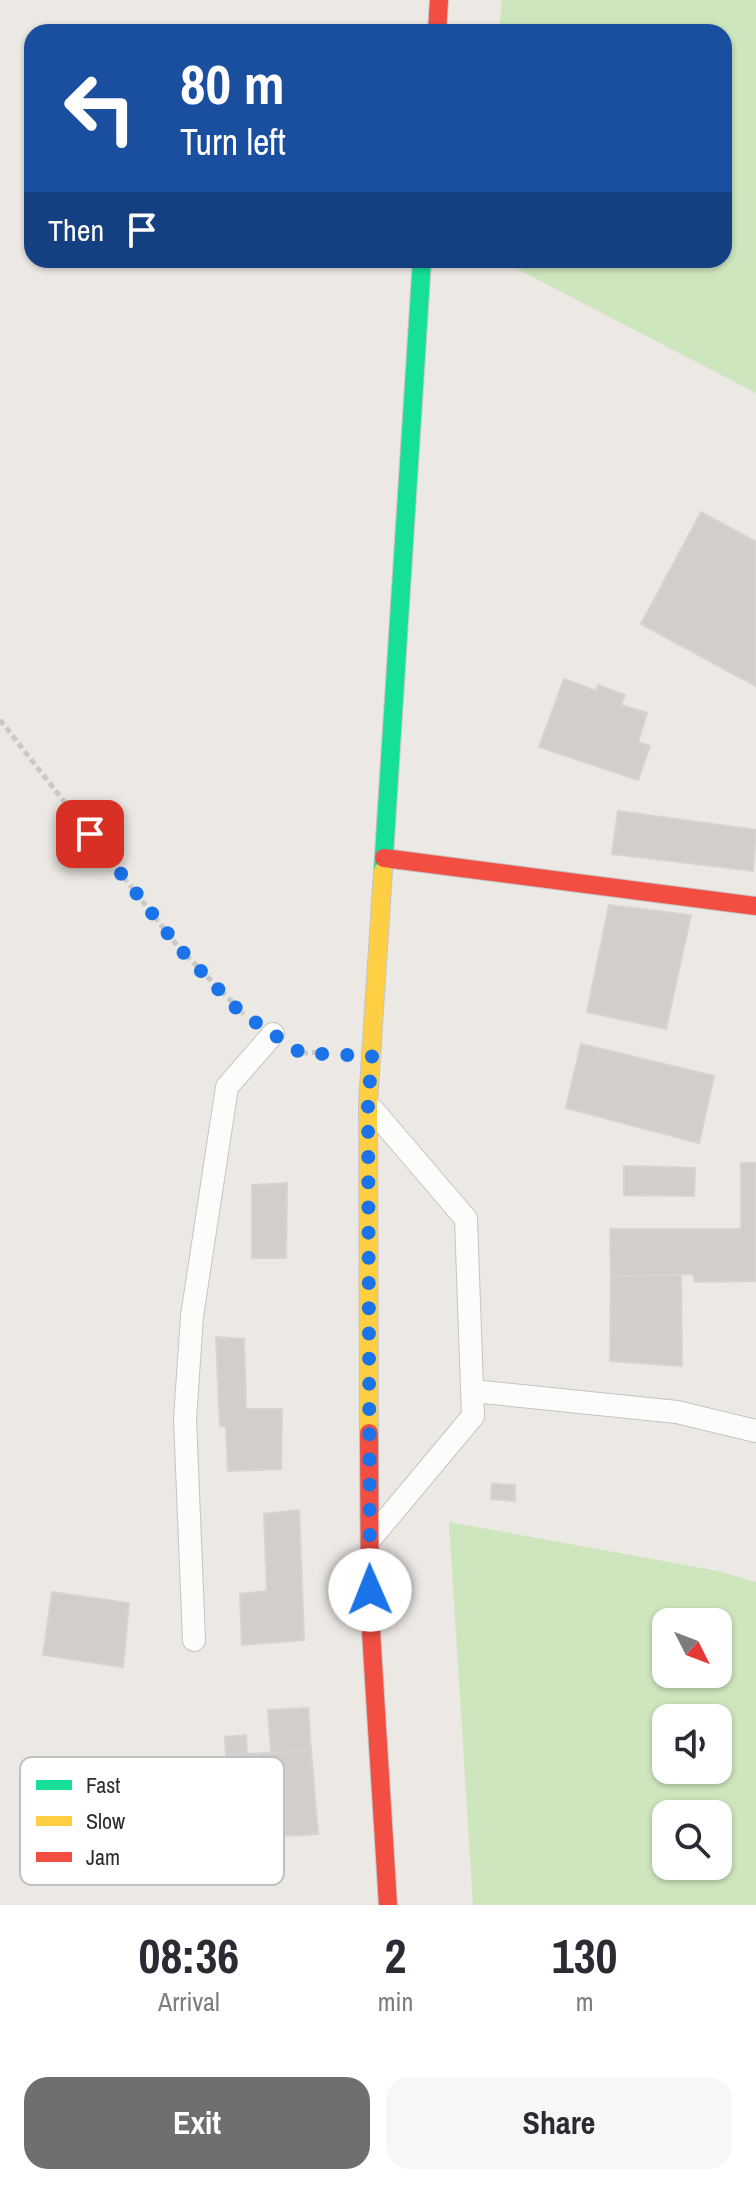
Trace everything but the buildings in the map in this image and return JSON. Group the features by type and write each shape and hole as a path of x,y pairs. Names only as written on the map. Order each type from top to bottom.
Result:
{"main road":[{"path":"438,24 439,0"},
{"path":"388,1905 369,1541 368,1103 421,268"},
{"path":"384,858 756,906"}],"lane":[{"path":"194,1640 185,1419 192,1316 227,1087 273,1034"},
{"path":"368,1103 466,1219 473,1391 473,1416 369,1541"},
{"path":"473,1391 677,1412 756,1431"}],"path":[{"path":"0,720 180,949 239,1011 301,1053 372,1056"}],"green space":[{"path":"502,0 756,0 756,393 515,268 732,268 732,24 500,24"},
{"path":"449,1522 718,1571 756,1582 756,1905 473,1905"}],"traffic: fast":[{"path":"383,871 421,268"}],"traffic: slow":[{"path":"369,1433 368,1103 383,871"}],"traffic: jam":[{"path":"438,24 439,0"},
{"path":"384,858 756,906"},
{"path":"369,1433 370,1615 388,1905"}],"route":[{"path":"90,834 180,949 239,1011 301,1053 339,1052 372,1056 368,1103 370,1590"}]}
